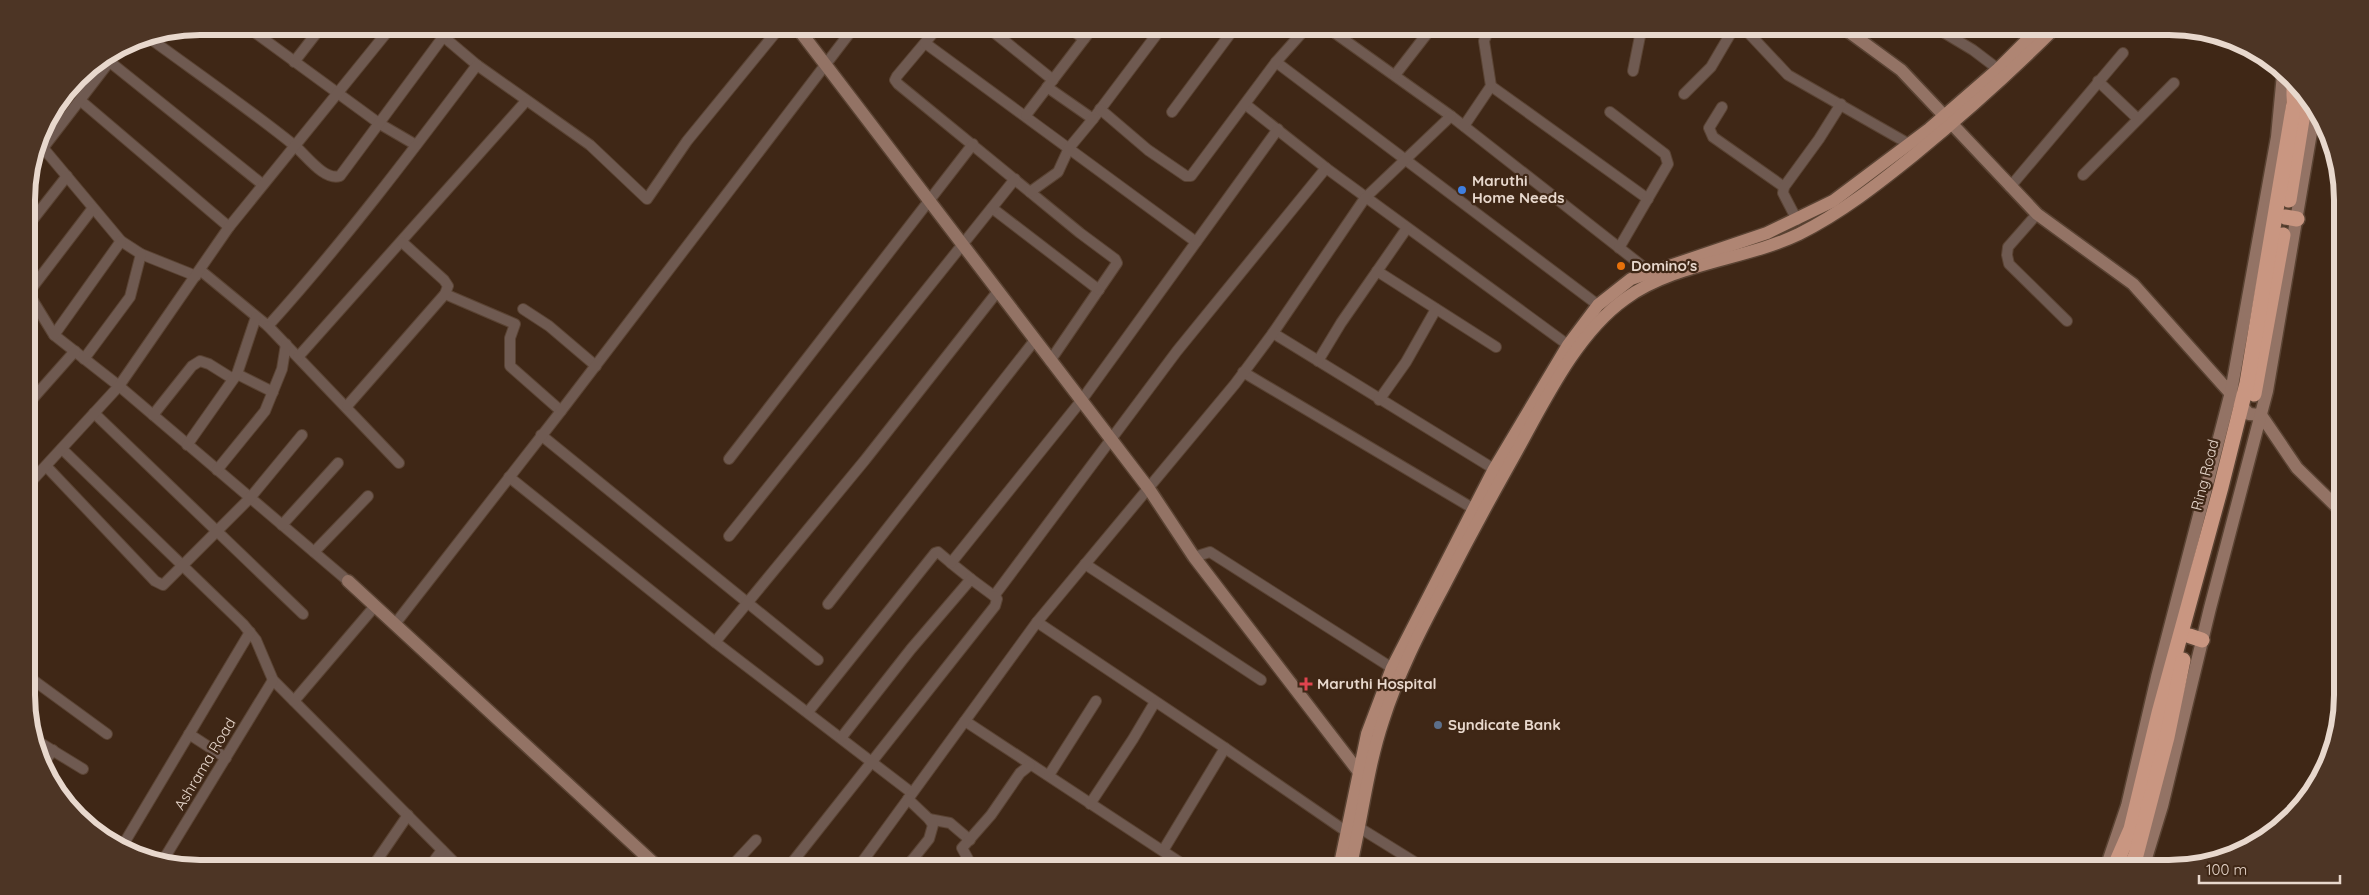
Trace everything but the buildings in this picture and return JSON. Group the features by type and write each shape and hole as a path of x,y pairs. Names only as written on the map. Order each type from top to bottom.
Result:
{"highway":[{"name":"Ring Road","path":"2251,411 2247,383 2276,181 2294,103 2294,92"},
{"name":"Ring Road","path":"2118,860 2131,830 2134,798 2158,713 2185,635 2251,411 2291,218 2305,106"},
{"name":"Ring Road","path":"2134,860 2167,737 2181,669 2185,635"}],"main road":[{"path":"1364,775 1374,752 1399,677 1482,512 1579,346 1601,320 1625,299 1652,283 1797,234 1842,209 1876,185 1948,120 2032,35"},
{"path":"1342,860 1352,827 1364,775 1367,734 1392,668 1494,469 1568,344 1598,305 1631,279 1767,233 1833,201 1909,144 1948,120 2007,76 2048,35"},
{"path":"1350,860 1352,827"}],"street":[{"path":"258,35 380,124 416,145"},
{"path":"294,62 315,35"},
{"path":"35,478 119,386 229,227 385,35"},
{"path":"155,42 295,146 326,175 335,178 340,176 380,124 443,37 526,101 590,145 647,199 688,141 774,35"},
{"path":"806,35 825,64 1148,489 1194,557 1364,775"},
{"path":"395,624 596,366 848,35"},
{"path":"932,35 895,80 935,116 973,144 1115,259 1115,268 1050,361"},
{"path":"996,35 1050,84 1093,119"},
{"path":"1079,35 1084,39"},
{"path":"1026,116 1087,35"},
{"path":"1030,192 1058,172 1069,148 1156,35"},
{"path":"1172,112 1229,35"},
{"path":"1100,109 1148,150 1186,176 1191,176 1276,62 1300,35"},
{"path":"1338,35 1451,116 1650,272"},
{"path":"1395,75 1423,35"},
{"path":"1486,35 1484,41 1492,86 1648,199"},
{"path":"1633,71 1640,35"},
{"path":"1684,94 1711,67 1730,35"},
{"path":"1750,35 1788,75 1909,144"},
{"path":"1853,35 1901,70 2037,214 2132,284 2231,392 2251,411 2297,468 2334,504"},
{"path":"1948,35 1973,50 1998,69"},
{"path":"925,43 1196,242"},
{"path":"2010,187 2123,53"},
{"path":"48,137 81,101 110,62 262,184"},
{"path":"1276,62 1598,305"},
{"path":"268,326 311,278 477,65"},
{"path":"2145,860 2162,806 2185,635 2231,392 2276,181 2277,137 2282,80"},
{"path":"2098,81 2138,120"},
{"path":"2083,175 2174,83"},
{"path":"1464,126 1492,86"},
{"path":"81,101 229,227"},
{"path":"298,357 526,101"},
{"path":"1245,104 1366,198 1568,344"},
{"path":"1797,220 1783,193 1784,187 1820,139 1841,104"},
{"path":"1722,107 1709,128 1713,137 1784,187"},
{"path":"1610,112 1667,158 1667,169 1619,248"},
{"path":"864,860 1037,622 1243,372 1366,198 1451,116"},
{"path":"2291,218 2313,121"},
{"path":"951,563 1081,401 1278,129"},
{"path":"729,459 973,144"},
{"path":"44,149 121,241 141,254 198,273 256,316 286,344 399,463"},
{"path":"994,596 1177,351 1326,168"},
{"path":"35,217 67,176"},
{"path":"729,536 1015,179"},
{"path":"35,290 93,208"},
{"path":"992,208 1099,290"},
{"path":"2037,214 2008,247 2007,256 2009,264 2067,321"},
{"path":"1318,362 1407,228"},
{"path":"54,335 121,241"},
{"path":"346,406 445,294 448,286 444,280 402,242"},
{"path":"84,359 130,297 141,254"},
{"path":"1377,271 1496,346"},
{"path":"715,642 865,460 998,291"},
{"path":"445,294 515,324 510,338 510,366 561,411"},
{"path":"35,307 54,335 119,386 348,581 650,860"},
{"path":"523,309 549,326 596,366"},
{"path":"1379,400 1406,362 1436,309"},
{"path":"187,445 235,376 256,316"},
{"path":"1272,333 1494,469"},
{"path":"828,604 1035,340"},
{"path":"218,470 266,411 282,369 286,344"},
{"path":"35,396 75,352"},
{"path":"153,415 192,366 200,362 209,364 273,392"},
{"path":"1243,372 1474,509"},
{"path":"94,413 302,614"},
{"path":"46,466 155,581 163,585 250,498 302,435"},
{"path":"542,436 818,660"},
{"path":"62,449 250,632 256,640 273,680 453,860"},
{"path":"282,525 338,463"},
{"path":"508,477 715,642 871,761 910,796 933,825 929,839 912,860"},
{"path":"314,552 368,496"},
{"path":"794,860 995,606 997,599 938,552 935,553 808,712"},
{"path":"1194,557 1210,552 1392,668"},
{"path":"1085,564 1261,680"},
{"path":"841,738 911,649 971,579"},
{"path":"294,701 375,606"},
{"path":"1037,622 1225,748 1352,827 1412,860"},
{"path":"125,842 250,632"},
{"name":"Ashrama Road","path":"166,856 273,680"},
{"path":"35,681 107,734"},
{"path":"1048,775 1096,701"},
{"path":"1090,804 1155,702"},
{"path":"965,720 1030,765 1033,764 1090,804 1164,849 1178,860"},
{"path":"189,734 226,758"},
{"path":"43,744 83,769"},
{"path":"1164,849 1225,748"},
{"path":"48,758 54,750"},
{"path":"968,860 962,850 991,815 1020,773 1030,765"},
{"path":"2109,860 2134,798"},
{"path":"377,860 408,815"},
{"path":"929,819 950,823 970,840"},
{"path":"737,860 756,840"},
{"path":"435,860 442,850"}],"place":[{"name":"Maruthi Home Needs","path":"1462,190"},
{"name":"Domino's","path":"1621,266"},
{"name":"Maruthi Hospital","path":"1306,684"},
{"name":"Syndicate Bank","path":"1438,725"}]}
